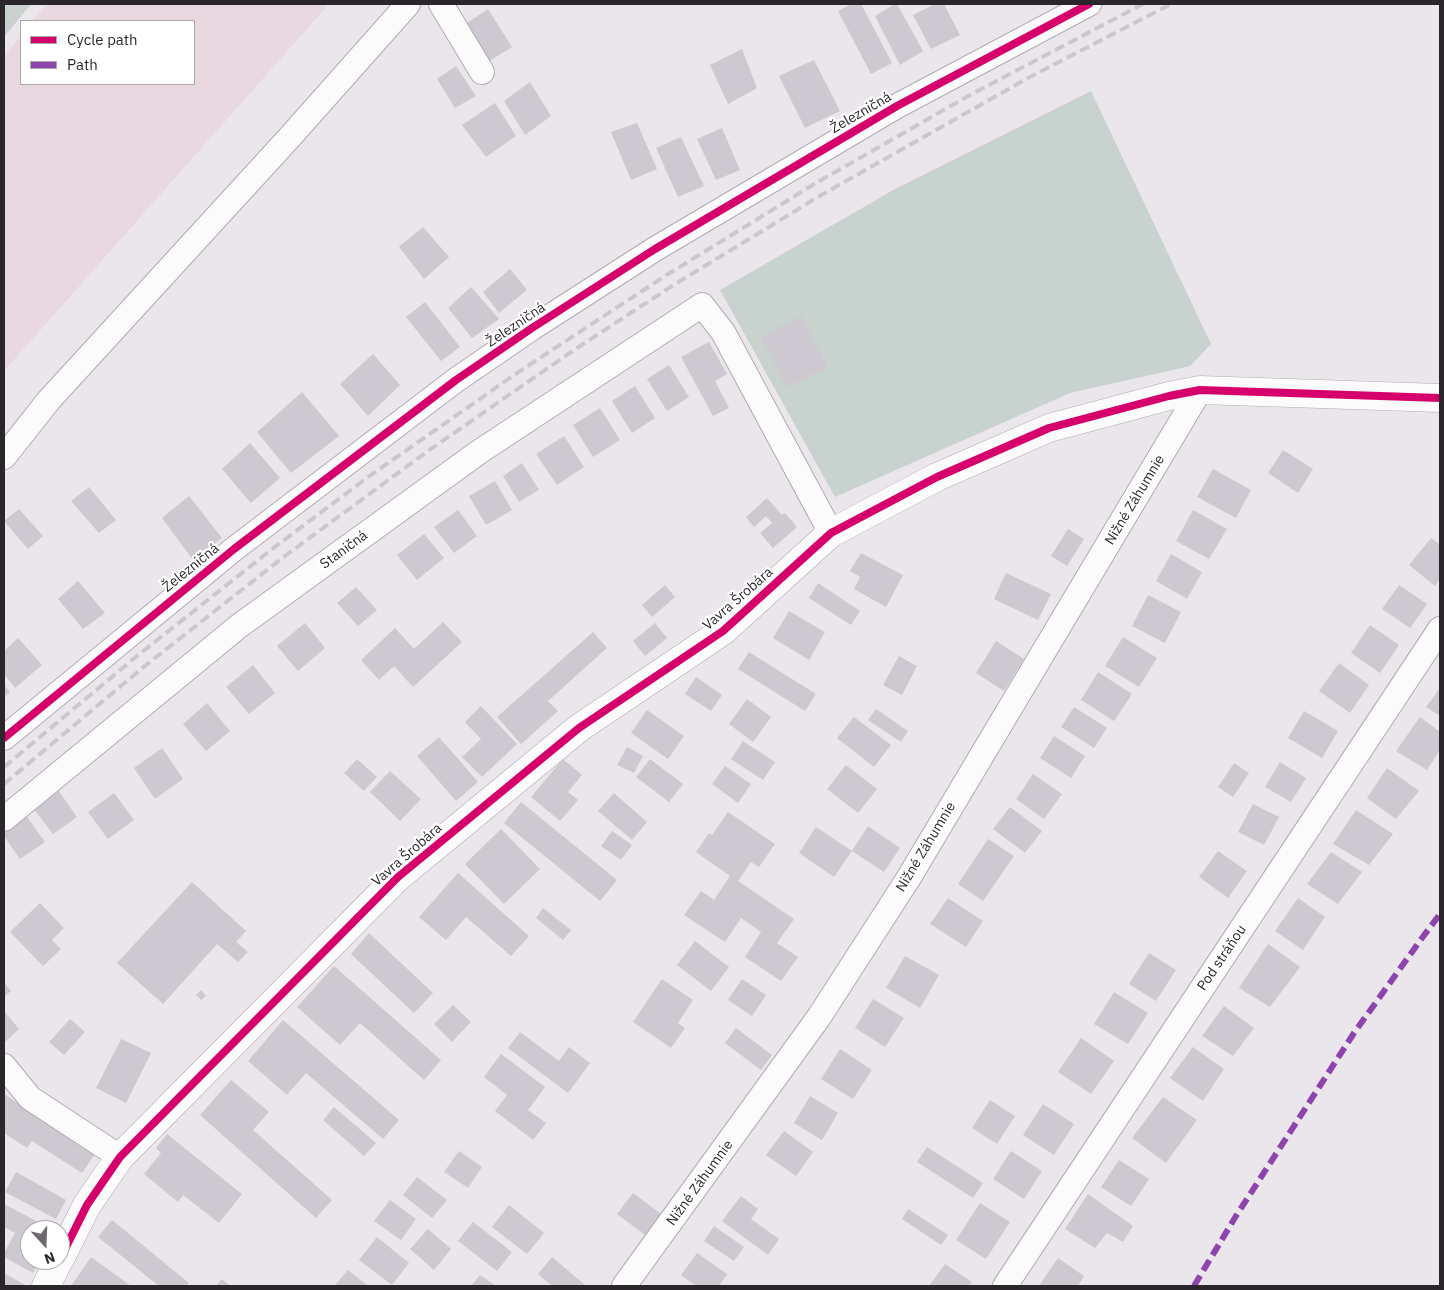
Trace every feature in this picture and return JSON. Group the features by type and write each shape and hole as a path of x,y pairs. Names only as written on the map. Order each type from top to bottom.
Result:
{"street":[{"path":"4,457 49,400 408,4"},
{"path":"441,4 482,72"},
{"name":"Železničná","path":"4,738 234,549 456,380 532,328 655,250 897,106 1089,4"},
{"name":"Staničná","path":"4,819 239,626 479,452 702,306 723,332 831,533"},
{"name":"Vavra Šrobára","path":"70,1239 87,1205 120,1157 398,877 579,728 723,631 831,533 937,477 1048,428 1169,396 1200,390 1440,398"},
{"name":"Nižné Záhumnie","path":"624,1286 819,1017 908,879 1200,390"},
{"name":"Pod stráňou","path":"1005,1286 1440,629"},
{"path":"4,1066 30,1098 120,1157"},
{"name":"Vavra Šrobára","path":"46,1286 54,1270"}],"shaded area":[{"path":"4,4 31,4 4,37"},
{"path":"47,4 329,4 4,371 4,56 20,36 20,85 195,85 195,20 33,20"},
{"path":"1091,91 1211,344 1190,366 1070,393 835,497 720,290 895,189"}],"building":[{"path":"851,4 861,4 892,63 871,74 838,11"},
{"path":"897,4 923,51 900,65 875,16"},
{"path":"935,4 944,4 960,35 931,49 913,15"},
{"path":"488,9 512,47 483,65 461,27"},
{"path":"742,49 757,88 728,104 710,65"},
{"path":"814,60 840,111 805,128 779,76"},
{"path":"456,66 476,96 455,108 437,79"},
{"path":"530,82 551,116 525,135 504,101"},
{"path":"495,103 516,136 486,157 462,125"},
{"path":"637,123 657,169 631,180 611,132"},
{"path":"722,128 740,170 716,180 697,139"},
{"path":"681,137 704,186 678,197 656,148"},
{"path":"423,227 449,257 424,279 399,247"},
{"path":"510,269 527,290 499,313 483,292"},
{"path":"471,287 499,319 472,338 448,308"},
{"path":"425,302 460,347 441,361 406,317"},
{"path":"801,316 827,367 787,387 761,337"},
{"path":"709,342 727,374 715,381 729,408 713,416 681,357"},
{"path":"373,354 400,385 368,416 340,384"},
{"path":"669,365 689,397 667,411 647,379"},
{"path":"635,386 655,418 632,433 612,401"},
{"path":"302,392 339,436 291,473 257,432"},
{"path":"600,408 620,440 593,457 573,425"},
{"path":"564,436 584,467 557,485 536,454"},
{"path":"250,443 280,478 251,503 222,469"},
{"path":"1283,450 1313,469 1298,493 1268,473"},
{"path":"522,463 539,490 519,502 503,476"},
{"path":"1213,469 1251,490 1236,518 1197,497"},
{"path":"495,481 512,510 486,525 469,496"},
{"path":"89,487 116,520 99,533 71,501"},
{"path":"189,496 222,538 193,560 162,518"},
{"path":"767,498 782,515 785,513 797,527 773,548 760,533 772,523 766,516 754,527 746,517"},
{"path":"19,509 43,536 28,549 4,521"},
{"path":"458,510 477,536 454,553 434,527"},
{"path":"1193,510 1227,529 1209,559 1176,541"},
{"path":"1068,529 1084,539 1067,566 1051,556"},
{"path":"424,534 444,558 417,580 397,555"},
{"path":"1431,538 1440,545 1440,579 1435,586 1409,565"},
{"path":"861,553 903,575 886,607 854,589 860,577 850,571"},
{"path":"1171,554 1202,572 1187,599 1156,581"},
{"path":"1006,573 1051,594 1038,620 994,599"},
{"path":"78,581 105,613 83,629 58,599"},
{"path":"818,583 860,611 851,625 809,598"},
{"path":"665,585 675,597 652,617 642,605"},
{"path":"1399,585 1427,604 1410,628 1382,609"},
{"path":"356,587 377,610 358,626 337,603"},
{"path":"1148,595 1181,612 1165,643 1132,626"},
{"path":"789,611 825,632 809,660 773,638"},
{"path":"443,622 462,642 413,687 394,666 379,680 361,660 395,628 414,649"},
{"path":"305,623 325,648 298,671 277,646"},
{"path":"655,623 667,638 645,656 633,641"},
{"path":"1370,625 1399,645 1380,673 1351,653"},
{"path":"593,632 607,648 548,701 558,711 521,744 497,717"},
{"path":"1123,637 1157,658 1139,687 1105,666"},
{"path":"18,638 42,665 15,688 4,674 4,651"},
{"path":"996,641 1024,659 1004,691 976,673"},
{"path":"749,652 816,694 805,711 738,669"},
{"path":"899,656 917,666 902,695 883,685"},
{"path":"1339,663 1369,685 1350,713 1319,691"},
{"path":"253,665 275,693 249,714 226,687"},
{"path":"1098,672 1132,694 1114,721 1081,700"},
{"path":"696,677 722,695 711,711 685,694"},
{"path":"4,685 10,692 4,697"},
{"path":"1440,688 1440,716 1426,707"},
{"path":"747,699 771,717 753,742 729,724"},
{"path":"207,703 230,731 206,751 183,724"},
{"path":"481,706 517,744 482,777 462,757 481,739 465,722"},
{"path":"1074,707 1107,728 1094,748 1061,727"},
{"path":"876,709 908,731 901,742 868,720"},
{"path":"647,710 684,736 668,759 631,733"},
{"path":"1304,711 1338,731 1322,758 1288,738"},
{"path":"854,717 891,745 874,767 837,738"},
{"path":"1420,717 1440,732 1440,750 1427,770 1396,751"},
{"path":"1054,736 1085,756 1071,778 1040,758"},
{"path":"439,737 478,782 456,801 417,756"},
{"path":"743,741 775,762 763,780 731,759"},
{"path":"627,747 643,756 634,773 617,765"},
{"path":"162,748 183,779 155,799 134,768"},
{"path":"357,759 377,777 364,791 344,773"},
{"path":"563,759 582,775 568,792 578,800 560,821 531,797"},
{"path":"650,759 683,784 669,802 636,777"},
{"path":"1280,762 1306,778 1291,802 1265,787"},
{"path":"1234,763 1249,773 1233,797 1218,787"},
{"path":"846,765 877,789 858,813 827,789"},
{"path":"725,766 751,784 738,803 712,784"},
{"path":"1387,768 1419,791 1396,819 1367,798"},
{"path":"390,771 421,799 400,821 370,792"},
{"path":"1033,774 1062,794 1044,819 1016,799"},
{"path":"58,790 77,817 53,834 33,808"},
{"path":"114,793 134,820 108,839 88,812"},
{"path":"614,793 647,822 632,840 598,811"},
{"path":"521,802 617,880 600,901 504,823"},
{"path":"1253,804 1279,817 1264,845 1238,832"},
{"path":"1010,807 1042,831 1025,853 993,829"},
{"path":"1356,810 1393,834 1369,865 1333,844"},
{"path":"728,812 775,844 759,867 751,862 738,881 794,919 777,943 798,957 781,981 745,957 761,932 741,918 725,942 684,915 701,891 714,900 730,876 696,852 709,833 712,835"},
{"path":"25,814 45,842 20,859 4,836 4,829"},
{"path":"868,826 900,848 884,872 852,851"},
{"path":"816,827 852,851 834,877 799,853"},
{"path":"501,829 540,869 504,904 465,864"},
{"path":"612,831 632,845 621,860 601,846"},
{"path":"988,839 1014,856 983,901 958,884"},
{"path":"1218,851 1247,871 1228,898 1199,877"},
{"path":"1331,852 1362,872 1338,904 1307,884"},
{"path":"458,873 529,936 511,956 466,917 446,940 419,917"},
{"path":"192,882 246,931 236,942 248,952 238,962 217,944 163,1004 117,963"},
{"path":"948,898 983,921 966,947 930,924"},
{"path":"1298,898 1325,917 1303,950 1275,931"},
{"path":"40,903 64,928 52,940 61,949 43,966 10,932"},
{"path":"543,908 571,930 563,940 536,918"},
{"path":"369,933 433,993 414,1013 351,954"},
{"path":"695,941 729,967 711,991 677,965"},
{"path":"1268,944 1300,967 1270,1007 1239,988"},
{"path":"1149,953 1176,970 1156,1001 1129,984"},
{"path":"905,956 939,975 920,1008 886,988"},
{"path":"334,966 441,1060 424,1080 360,1023 340,1045 297,1007"},
{"path":"662,979 693,1000 678,1023 685,1028 671,1048 633,1022"},
{"path":"742,979 766,995 752,1016 728,1000"},
{"path":"4,982 11,991 4,997"},
{"path":"201,990 206,996 201,1000 196,995"},
{"path":"1114,992 1148,1013 1128,1044 1094,1024"},
{"path":"873,999 904,1018 885,1047 855,1028"},
{"path":"453,1005 471,1022 452,1042 434,1024"},
{"path":"1224,1006 1254,1028 1233,1056 1202,1036"},
{"path":"4,1011 19,1029 4,1043"},
{"path":"70,1019 85,1032 64,1055 49,1042"},
{"path":"283,1020 399,1120 383,1139 306,1073 287,1095 248,1061"},
{"path":"736,1028 772,1055 761,1070 725,1043"},
{"path":"520,1032 559,1061 569,1047 590,1063 568,1093 508,1048"},
{"path":"1081,1038 1114,1061 1091,1094 1058,1072"},
{"path":"121,1039 151,1053 126,1103 96,1088"},
{"path":"1193,1047 1224,1069 1203,1101 1170,1078"},
{"path":"840,1049 872,1070 853,1099 821,1079"},
{"path":"501,1054 545,1087 528,1110 546,1123 533,1140 495,1111 507,1095 484,1077"},
{"path":"231,1080 269,1112 253,1130 332,1200 316,1218 200,1115"},
{"path":"4,1094 95,1154 82,1173 32,1141 27,1148 4,1133"},
{"path":"810,1096 838,1113 822,1140 794,1123"},
{"path":"1163,1097 1197,1120 1166,1163 1132,1138"},
{"path":"990,1100 1015,1116 997,1144 972,1128"},
{"path":"1043,1104 1074,1124 1054,1155 1023,1135"},
{"path":"334,1107 376,1143 364,1156 323,1120"},
{"path":"784,1131 813,1152 796,1176 766,1155"},
{"path":"167,1134 242,1194 219,1223 183,1195 178,1202 144,1174 161,1153 156,1148"},
{"path":"927,1147 983,1183 973,1198 917,1162"},
{"path":"459,1151 482,1167 468,1188 444,1172"},
{"path":"1011,1151 1042,1171 1024,1199 993,1179"},
{"path":"1119,1160 1149,1179 1131,1206 1101,1187"},
{"path":"16,1172 66,1200 56,1219 5,1192"},
{"path":"417,1177 447,1200 432,1218 403,1195"},
{"path":"633,1193 661,1214 645,1235 617,1214"},
{"path":"1088,1194 1133,1226 1123,1242 1107,1233 1095,1248 1065,1229"},
{"path":"741,1196 758,1209 751,1219 779,1239 768,1255 722,1221"},
{"path":"390,1200 416,1219 401,1240 374,1221"},
{"path":"980,1203 1010,1222 986,1259 956,1240"},
{"path":"4,1204 34,1220 20,1220 20,1266 4,1257 4,1253 15,1233 4,1227"},
{"path":"509,1205 544,1233 527,1254 492,1227"},
{"path":"908,1209 948,1235 941,1245 902,1219"},
{"path":"112,1220 189,1283 187,1286 159,1286 98,1237"},
{"path":"473,1222 512,1252 497,1271 458,1241"},
{"path":"714,1226 744,1247 734,1261 704,1241"},
{"path":"428,1229 451,1249 434,1270 410,1249"},
{"path":"377,1237 409,1263 392,1285 359,1260"},
{"path":"697,1253 727,1274 719,1286 696,1286 681,1275"},
{"path":"91,1257 120,1278 131,1286 71,1286"},
{"path":"552,1257 585,1285 550,1286 538,1274"},
{"path":"1058,1258 1084,1276 1078,1286 1039,1286"},
{"path":"945,1264 972,1282 969,1286 929,1286"},
{"path":"348,1270 368,1286 334,1286"},
{"path":"4,1273 27,1286 4,1286"},
{"path":"480,1275 496,1286 471,1286"},
{"path":"222,1279 230,1286 216,1286"}],"railway":[{"path":"4,767 137,656 276,546 371,475 517,373 665,276 816,183 970,95 1143,4"},
{"path":"4,784 146,665 285,556 428,451 574,350 672,286 823,194 1028,78 1171,4"}],"marked path":[{"path":"1194,1286 1236,1216 1354,1033 1440,914"}],"cycle path":[{"path":"4,738 234,549 456,380 532,328 655,249 897,106 1089,4"},
{"path":"70,1239 87,1205 120,1157 398,877 579,728 723,631 831,533 937,477 1049,428 1169,396 1200,390 1440,398"}]}
